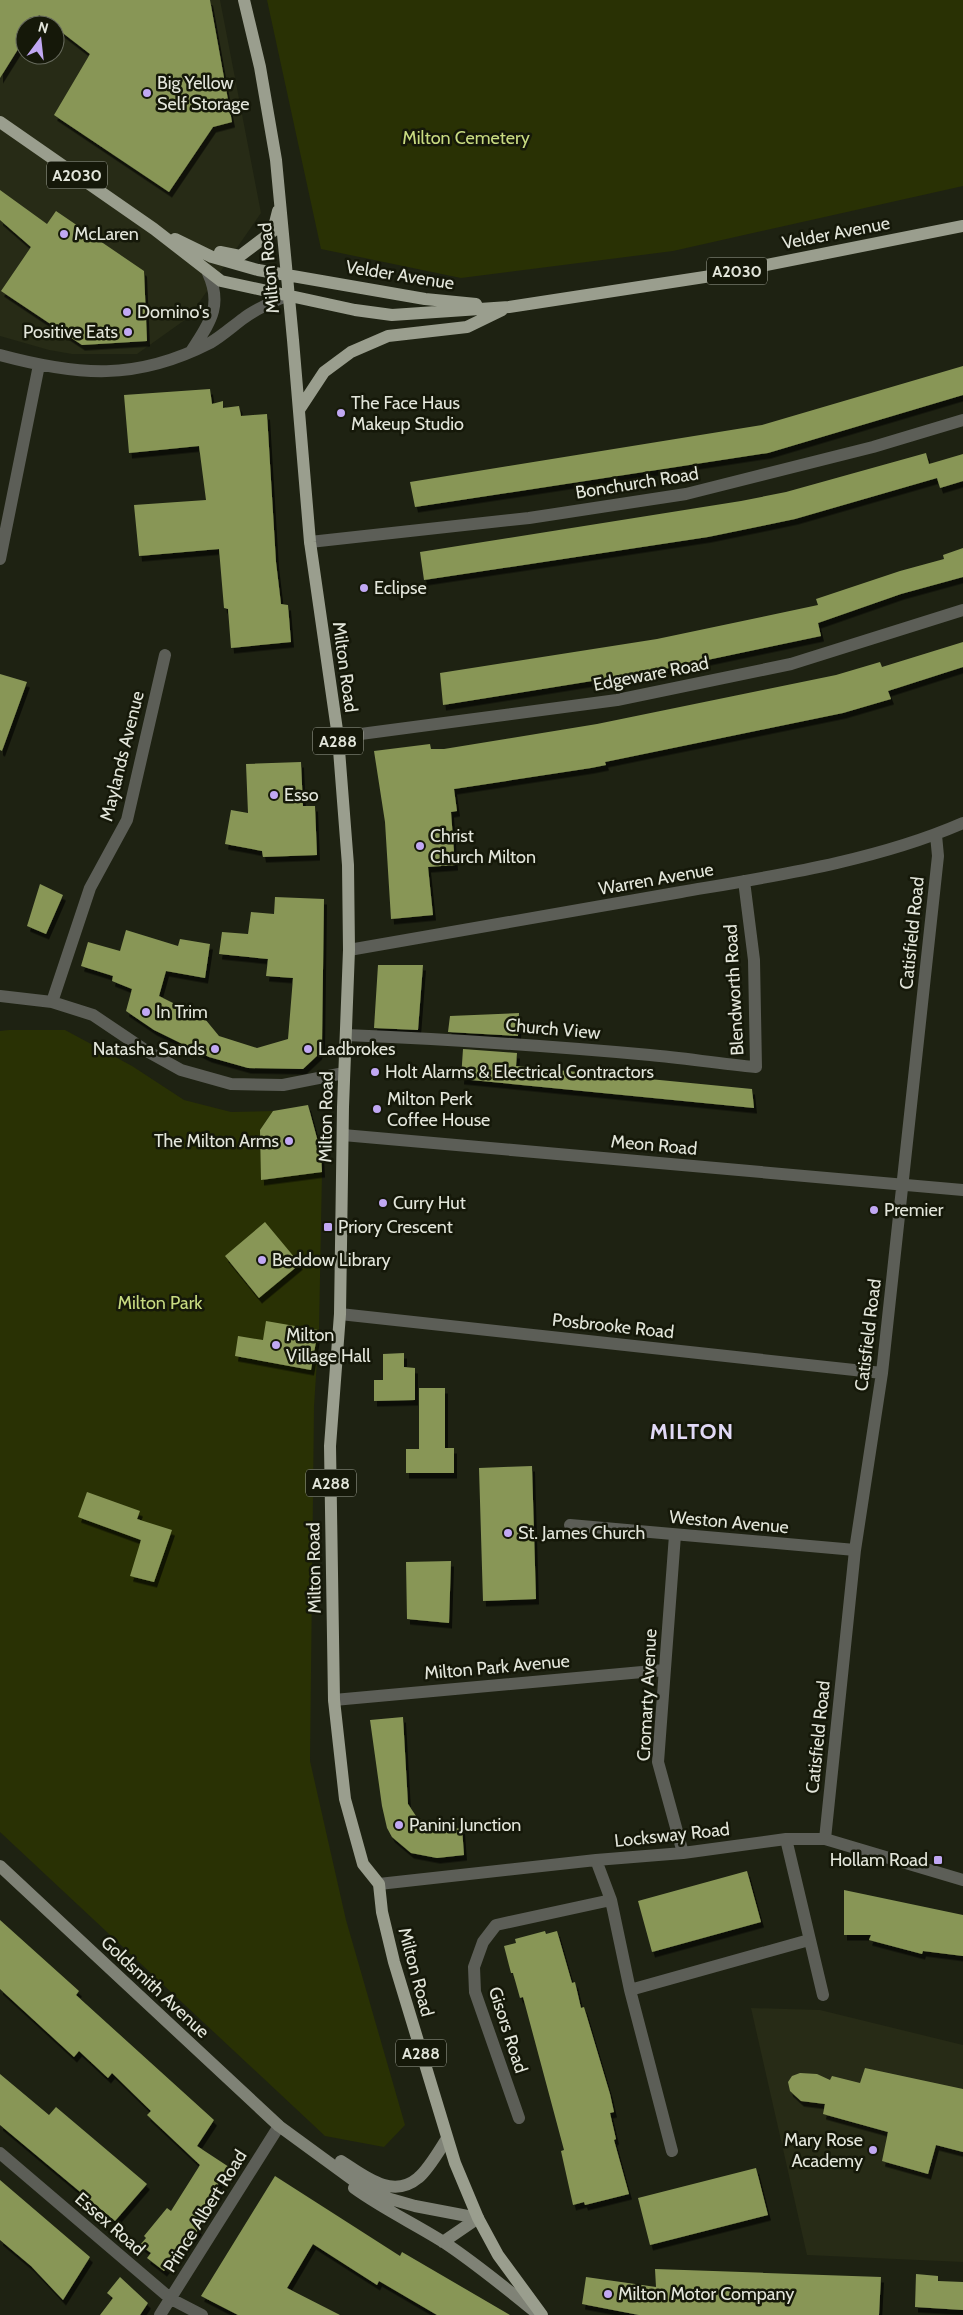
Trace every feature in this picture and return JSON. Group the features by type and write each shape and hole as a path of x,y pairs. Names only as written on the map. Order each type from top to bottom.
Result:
{"main road":[{"name":"Milton Road","path":"244,0 260,68 276,160 310,542 338,737 348,866 350,950 344,1073 340,1314 330,1446 334,1700 345,1798 363,1864 379,1884 382,1912 394,1962 446,2140 478,2218"},
{"name":"A2030","path":"0,122 154,229 208,273 221,281 232,285 288,295"},
{"name":"A2030","path":"154,229 226,254 240,256 272,232 280,203"},
{"name":"Velder Avenue","path":"288,295 355,310 392,315 509,307 712,276 963,226"},
{"name":"A2030","path":"154,229 212,257 244,267 287,274"},
{"name":"Velder Avenue","path":"287,274 425,299 509,307"},
{"name":"Velder Avenue","path":"299,410 324,372 351,352 388,336 467,327 509,307"},
{"name":"Goldsmith Avenue","path":"0,1866 283,2130 312,2160 381,2207 443,2242 480,2267 540,2315"},
{"name":"Goldsmith Avenue","path":"283,2130 357,2182 387,2198 415,2206 478,2218"},
{"path":"283,2130 326,2151 379,2185 389,2186 404,2185 418,2178 446,2140"},
{"path":"443,2242 478,2218"},
{"name":"A288","path":"478,2218 507,2269 540,2315"}],"street":[{"path":"192,350 214,315 216,293 208,273"},
{"path":"0,355 39,365 95,372 123,372 159,364 211,342 246,316 288,295"},
{"path":"0,559 39,365"},
{"name":"Bonchurch Road","path":"310,542 530,518 686,494 873,447 963,420"},
{"name":"Edgeware Road","path":"338,737 616,700 791,664 963,610"},
{"name":"Maylands Avenue","path":"52,1002 90,888 128,820 165,655"},
{"name":"Warren Avenue","path":"350,950 744,881 870,854 936,835 963,823"},
{"name":"Catisfield Road","path":"825,1839 854,1550 882,1374 938,856 936,835"},
{"name":"Blendworth Road","path":"744,881 754,960 756,1067"},
{"path":"0,996 52,1002 93,1015 145,1050 181,1070 231,1084 283,1085 344,1073"},
{"name":"Church View","path":"346,1035 472,1040 653,1055 706,1063 756,1067"},
{"name":"Meon Road","path":"343,1135 963,1190"},
{"name":"Posbrooke Road","path":"340,1314 882,1374"},
{"name":"Weston Avenue","path":"570,1526 854,1550"},
{"name":"Cromarty Avenue","path":"675,1535 658,1762 683,1853"},
{"name":"Milton Park Avenue","path":"334,1700 664,1670"},
{"path":"786,1839 822,1996"},
{"name":"Locksway Road","path":"379,1884 596,1860 683,1853 786,1839 825,1839 963,1880"},
{"path":"596,1860 610,1900 630,1990 672,2151"},
{"name":"Gisors Road","path":"519,2118 475,1992 474,1967 483,1942 496,1925 610,1900"},
{"path":"630,1990 809,1940"},
{"name":"Prince Albert Road","path":"160,2315 283,2130"},
{"name":"Essex Road","path":"0,2153 171,2299 202,2315"}],"shaded area":[{"path":"0,0 220,0 261,213 189,317 137,354 72,354 49,350 0,336"},
{"name":"Mary Rose Academy","path":"751,2008 820,2010 963,2045 963,2262 807,2255"}],"green space":[{"name":"Milton Cemetery","path":"267,0 963,0 963,186 673,251 461,278 321,249"},
{"name":"Milton Park","path":"65,1030 132,1066 184,1100 231,1112 273,1111 260,1130 262,1180 322,1172 319,1330 314,1406 310,1761 346,1920 405,2125 384,2147 325,2136 0,1832 0,1031"}],"building":[{"name":"Big Yellow Self Storage","path":"0,0 210,0 232,122 213,127 169,192 54,115 90,54 65,35 65,15 15,15 15,54 0,78"},
{"path":"0,190 47,224 56,211 144,271 147,341 82,345 1,291 31,247 0,220"},
{"path":"963,366 963,395 768,453 415,507 410,482 762,425"},
{"path":"210,389 212,404 223,401 223,408 239,406 241,416 267,414 276,562 281,604 288,605 291,642 231,648 228,609 224,608 219,549 139,556 134,505 206,500 199,446 129,453 124,395"},
{"path":"926,453 929,464 963,454 963,481 940,488 937,478 795,519 708,537 424,580 420,552 741,501 786,492"},
{"path":"963,548 963,577 901,594 818,623 821,636 660,670 443,705 440,673 657,639 818,605 816,599 900,571 944,559 943,555"},
{"path":"963,642 963,667 888,691 891,699 843,713 605,762 606,765 591,768 454,789 457,811 451,812 455,865 428,867 433,915 391,919 385,822 374,751 430,744 431,749 444,749 597,724 836,675 880,662 882,667"},
{"path":"0,674 27,682 2,751 0,750"},
{"path":"301,762 303,806 315,806 317,855 263,857 262,851 225,844 231,810 248,813 246,764"},
{"path":"40,884 63,895 46,934 27,926"},
{"path":"275,897 324,899 322,1044 319,1054 303,1069 248,1068 209,1057 154,1030 126,1011 132,989 112,981 113,976 81,966 88,942 120,951 126,930 178,946 180,939 210,944 205,978 166,971 159,996 205,1019 219,1036 257,1048 288,1039 293,978 266,976 268,959 219,954 222,932 248,934 251,912 274,914"},
{"path":"378,965 423,965 418,1030 374,1028"},
{"path":"519,1013 518,1036 448,1032 450,1016"},
{"path":"463,1049 517,1053 516,1066 752,1089 754,1108 461,1079"},
{"name":"The Milton Arms","path":"308,1105 321,1153 322,1172 261,1180 260,1130 273,1111"},
{"name":"Beddow Library","path":"265,1222 300,1264 259,1298 225,1256"},
{"name":"Milton Village Hall","path":"266,1321 318,1330 311,1370 235,1356 238,1336 263,1340"},
{"path":"404,1353 404,1367 415,1368 415,1400 374,1401 374,1380 383,1380 383,1354"},
{"path":"419,1388 445,1388 445,1448 454,1448 454,1473 406,1473 406,1449 419,1449"},
{"name":"St. James Church","path":"532,1466 536,1599 483,1601 479,1468"},
{"path":"87,1492 140,1511 137,1519 172,1530 154,1582 130,1576 141,1540 78,1517"},
{"path":"451,1561 449,1623 407,1619 406,1562"},
{"path":"403,1717 408,1804 416,1816 424,1822 447,1829 462,1828 464,1855 437,1858 411,1853 392,1837 387,1828 382,1806 370,1720"},
{"path":"747,1871 761,1922 652,1952 638,1901"},
{"path":"844,1890 963,1915 963,1956 923,1951 922,1954 869,1940 871,1935 844,1935"},
{"path":"0,1920 79,1991 76,1995 214,2120 197,2146 229,2167 193,2224 199,2229 164,2271 147,2258 151,2253 140,2245 146,2238 144,2236 167,2208 171,2211 200,2165 147,2115 151,2111 112,2073 108,2078 79,2051 74,2057 0,1989"},
{"path":"545,1931 546,1934 557,1931 572,1983 575,1982 581,2008 584,2007 610,2094 614,2112 610,2113 616,2139 614,2140 629,2194 585,2205 584,2202 573,2205 561,2151 564,2150 523,1997 520,1998 504,1946 516,1943 515,1939"},
{"path":"865,2068 963,2089 963,2152 936,2145 928,2174 882,2161 888,2132 823,2114 825,2104 801,2101 790,2091 788,2082 792,2076 800,2073 817,2074 830,2080 832,2076 860,2083"},
{"path":"0,2074 49,2115 56,2107 147,2184 115,2221 0,2125"},
{"path":"756,2168 768,2215 650,2245 638,2198"},
{"path":"275,2176 400,2256 402,2252 510,2315 437,2315 379,2281 377,2285 313,2244 287,2288 340,2315 238,2315 201,2296"},
{"path":"0,2180 90,2257 63,2300 31,2266 0,2240"},
{"path":"655,2269 881,2277 879,2315 639,2315 582,2304 586,2277 656,2287"},
{"path":"916,2274 938,2276 938,2281 963,2282 963,2310 915,2307"},
{"path":"120,2277 148,2303 140,2315 100,2315 113,2298 107,2293"}],"place":[{"name":"Big Yellow Self Storage","path":"147,93"},
{"name":"McLaren","path":"64,234"},
{"name":"Domino's","path":"127,312"},
{"name":"Positive Eats","path":"128,332"},
{"name":"The Face Haus Makeup Studio","path":"341,413"},
{"name":"Eclipse","path":"364,588"},
{"name":"Esso","path":"274,795"},
{"name":"Christ Church Milton","path":"420,846"},
{"name":"In Trim","path":"146,1012"},
{"name":"Natasha Sands","path":"215,1049"},
{"name":"Ladbrokes","path":"308,1049"},
{"name":"Holt Alarms & Electrical Contractors","path":"375,1072"},
{"name":"Milton Perk Coffee House","path":"377,1109"},
{"name":"The Milton Arms","path":"289,1141"},
{"name":"Curry Hut","path":"383,1203"},
{"name":"Premier","path":"874,1210"},
{"name":"Priory Crescent","path":"328,1227"},
{"name":"Beddow Library","path":"262,1260"},
{"name":"Milton Village Hall","path":"276,1345"},
{"name":"St. James Church","path":"508,1533"},
{"name":"Panini Junction","path":"399,1825"},
{"name":"Hollam Road","path":"938,1860"},
{"name":"Mary Rose Academy","path":"873,2150"},
{"name":"Milton Motor Company","path":"608,2294"}],"district":[{"name":"MILTON","path":"692,1431"}]}
